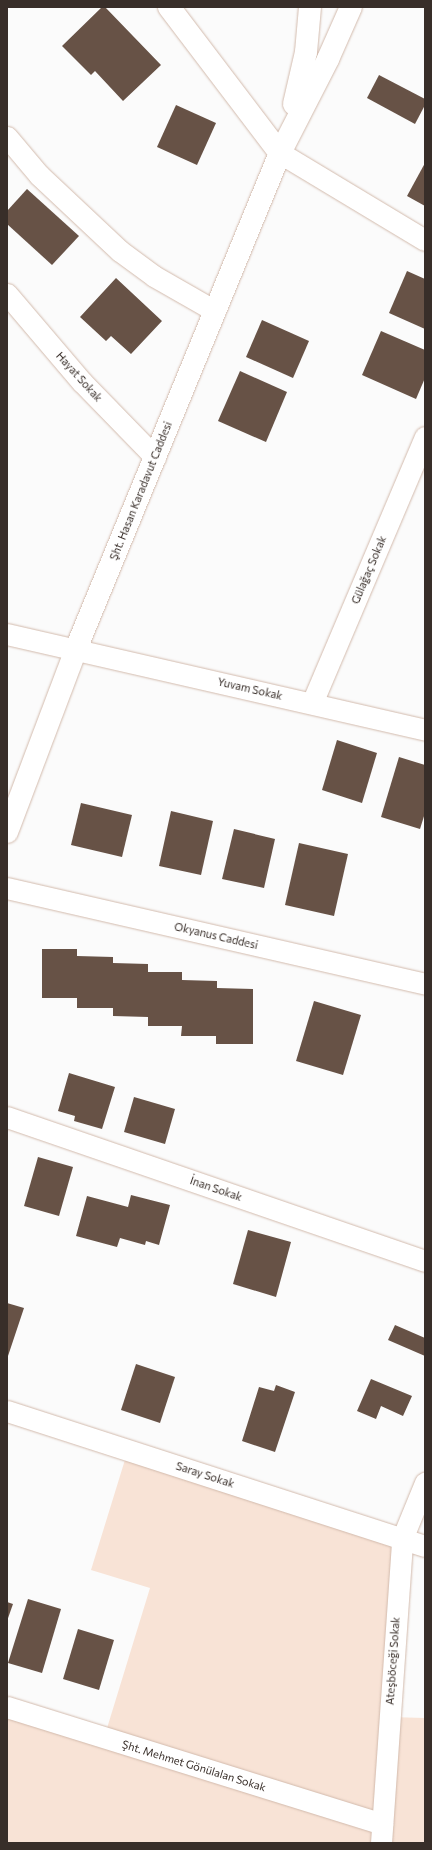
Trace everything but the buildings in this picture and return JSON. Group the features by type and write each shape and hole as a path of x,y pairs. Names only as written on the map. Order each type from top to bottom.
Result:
{"street":[{"path":"169,7 280,153 425,240"},
{"path":"280,153 302,75 310,7"},
{"path":"280,153 328,59 351,7"},
{"path":"7,137 39,174 120,251 154,276 215,310"},
{"name":"Şht. Hasan Karadavut Caddesi","path":"7,832 76,649 280,153"},
{"name":"Hayat Sokak","path":"7,294 82,382 155,457"},
{"name":"Gülağaç Sokak","path":"312,703 425,438"},
{"name":"Yuvam Sokak","path":"7,634 425,730"},
{"name":"Okyanus Caddesi","path":"7,888 425,984"},
{"name":"İnan Sokak","path":"7,1117 425,1261"},
{"name":"Saray Sokak","path":"7,1410 425,1546"},
{"name":"Ateşböceği Sokak","path":"381,1834 402,1539 425,1483"},
{"name":"Şht. Mehmet Gönülalan Sokak","path":"7,1707 381,1834"}],"shaded area":[{"path":"128,1450 402,1539 390,1717 425,1718 425,1843 7,1843 7,1707 104,1738 150,1588 91,1570"}]}
